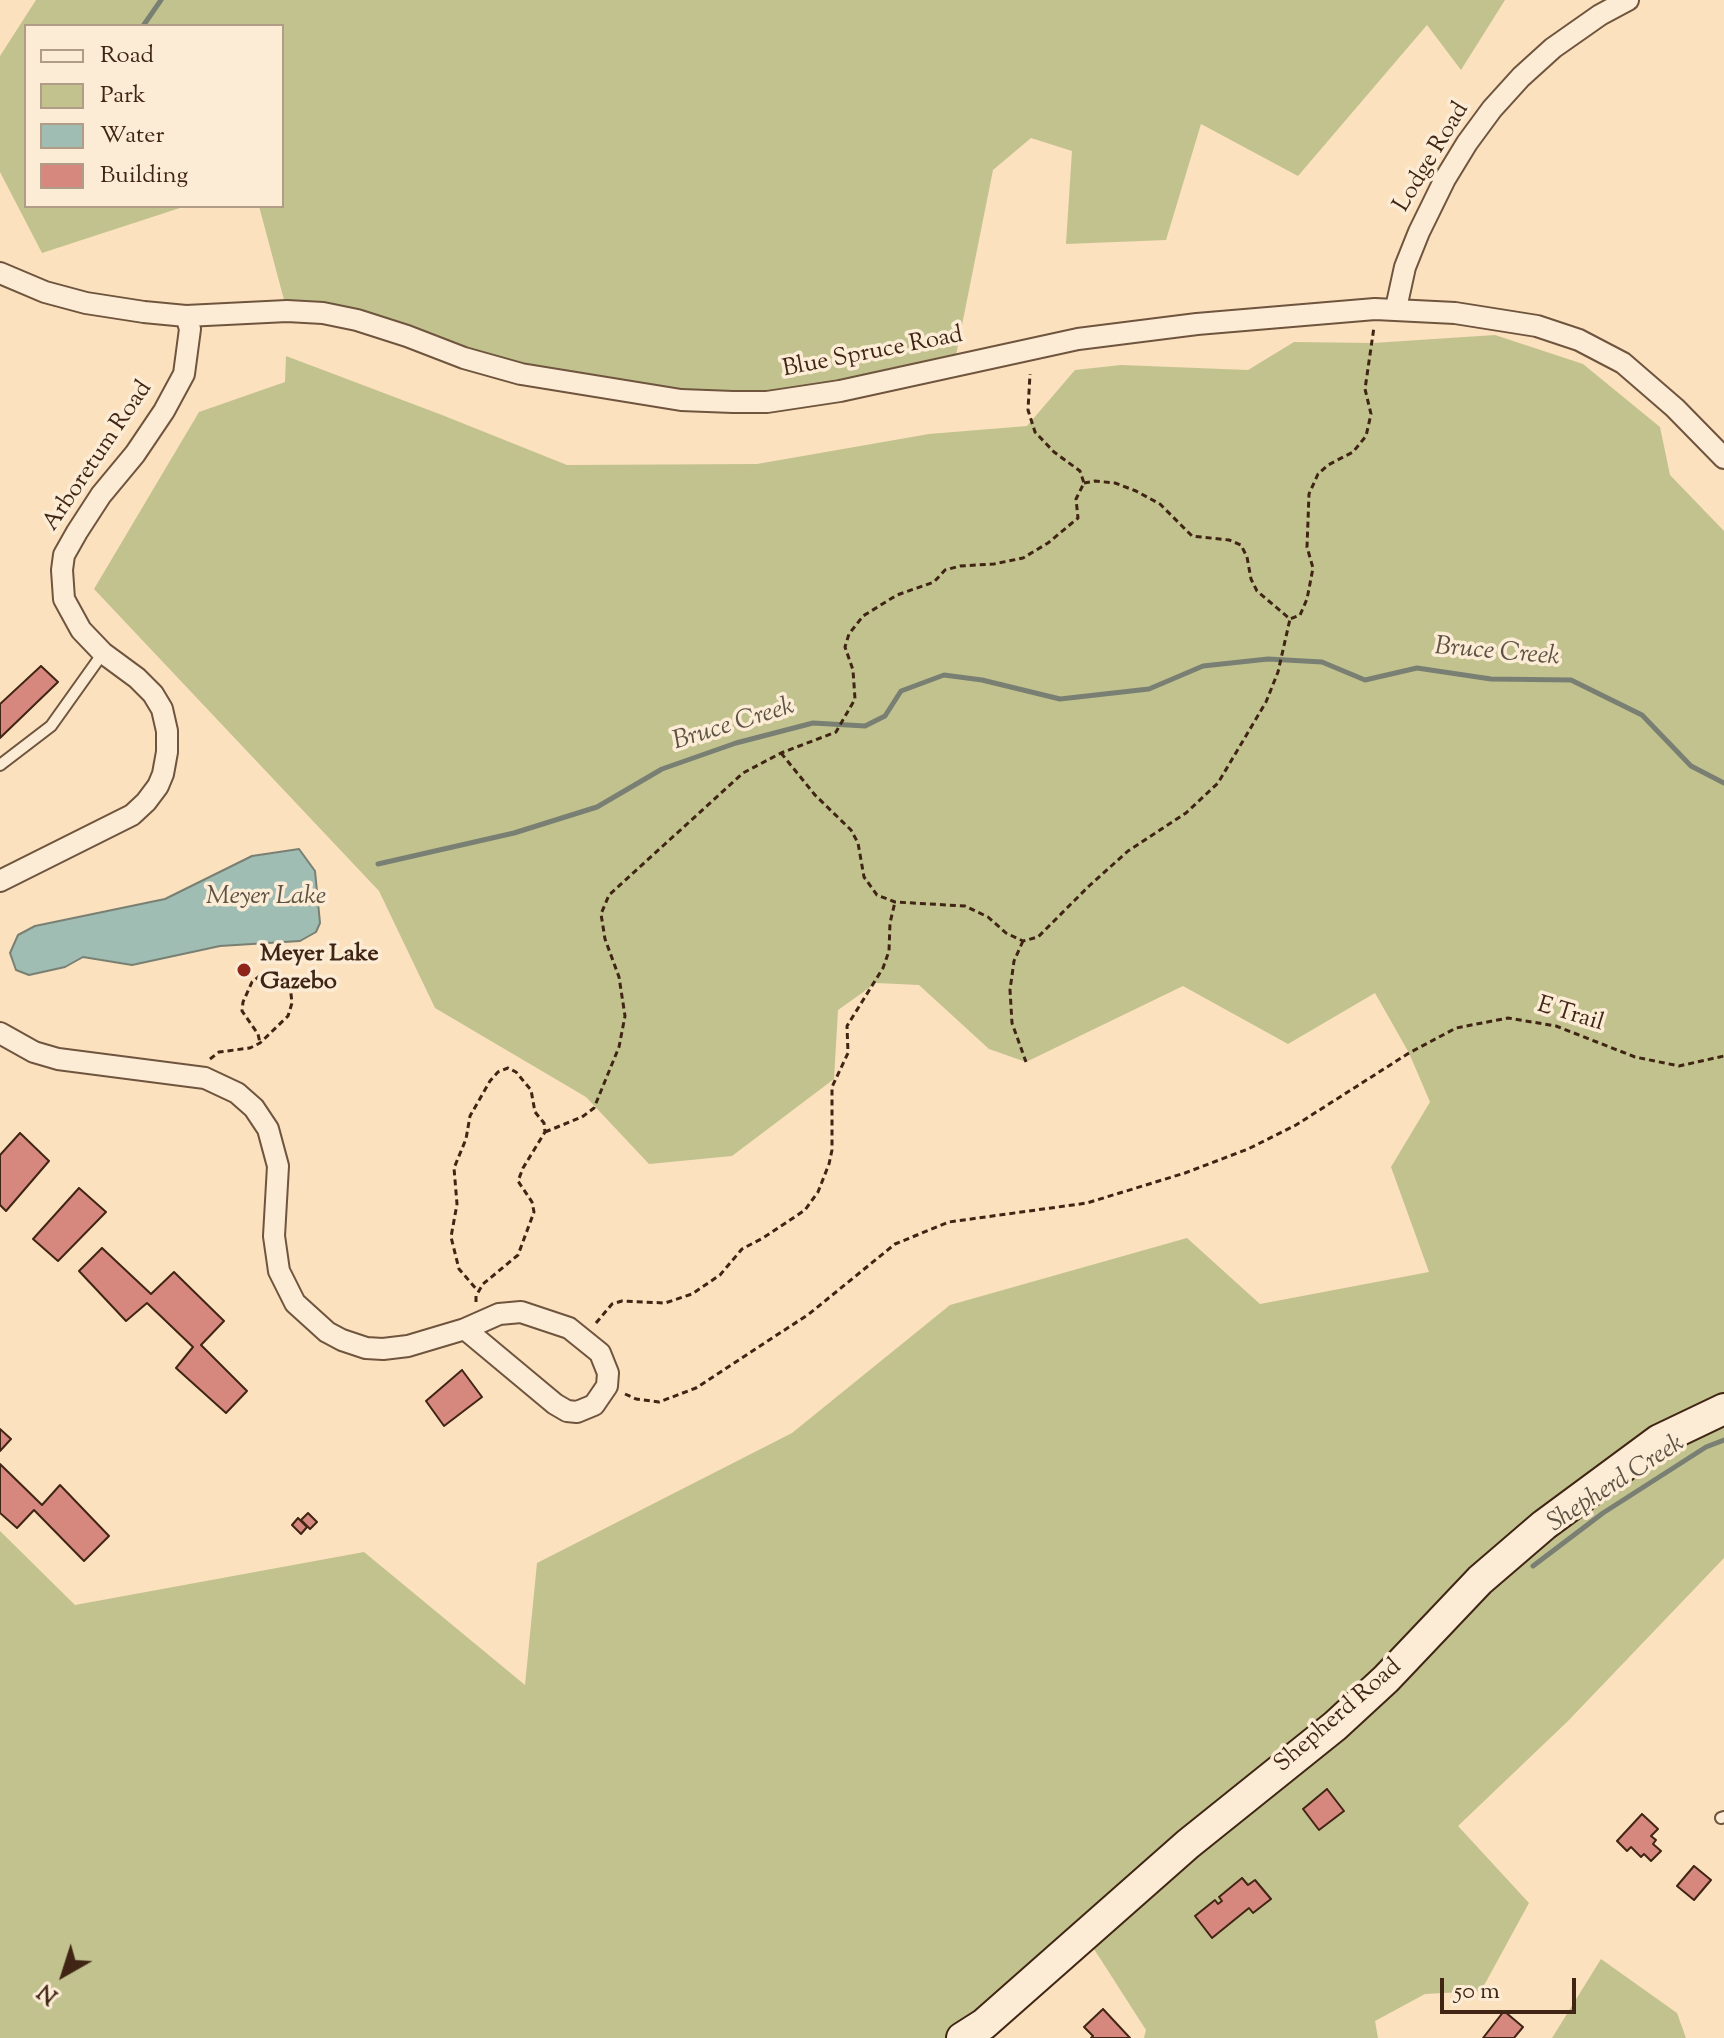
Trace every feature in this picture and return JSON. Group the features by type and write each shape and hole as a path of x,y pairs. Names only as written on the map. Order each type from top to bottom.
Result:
{"street":[{"name":"Lodge Road","path":"1386,308 1445,179 1484,120 1521,77 1553,48 1600,15 1628,0"},
{"name":"Blue Spruce Road","path":"0,273 45,292 86,303 186,316 287,311 323,313 357,320 464,358 521,374 681,400 733,402 767,402 840,391 1078,339 1197,324 1386,308 1455,313 1537,326 1579,340 1623,363 1675,408 1724,458"},
{"name":"Arboretum Road","path":"0,881 132,815 158,786 167,752 167,731 162,709 153,694 137,678 103,653 81,630 70,613 62,585 64,555 101,495 135,454 164,411 184,374 190,329 186,316"},
{"path":"0,1033 34,1052 58,1059 205,1078 237,1093 254,1108 268,1129 278,1166 275,1254 286,1288 313,1322 342,1340 366,1348 408,1346 499,1314 521,1312 569,1328 584,1340 605,1361 607,1386 594,1405 586,1410 567,1411 555,1404 471,1325"},
{"name":"Shepherd Road","path":"962,2038 984,2024 1188,1844 1335,1726 1386,1679 1480,1580 1544,1525 1659,1440 1724,1409"}],"lane":[{"path":"0,765 51,726 103,653"}],"path":[{"path":"1290,619 1300,615 1307,599 1313,568 1307,547 1312,483 1328,465 1353,452 1366,436 1371,414 1365,389 1373,343 1386,308"},
{"path":"471,1325 478,1291 514,1260 522,1248 534,1212 532,1202 518,1181 523,1168 545,1132 582,1117 594,1108 619,1047 625,1016 619,977 605,939 601,914 609,895 743,773 781,753 836,732 855,699 853,670 845,647 849,634 863,616 897,595 934,582 945,570 1023,558 1078,518 1076,499 1084,483 1080,471 1054,452 1035,432 1028,410 1030,374"},
{"path":"1084,483 1115,483 1136,491 1160,504 1192,536 1229,540 1241,545 1257,591 1290,619"},
{"path":"781,753 815,795 851,830 858,843 864,877 877,895 895,902 965,906 988,917 1006,933 1023,941 1038,937 1128,851 1186,813 1218,783 1270,692 1278,672 1290,619"},
{"path":"584,1340 612,1304 622,1301 665,1303 692,1294 720,1275 742,1249 805,1210 818,1192 832,1150 832,1087 848,1053 847,1026 883,968 889,951 890,923 895,902"},
{"path":"1023,941 1014,961 1010,990 1012,1023 1026,1062"},
{"path":"205,1078 212,1056 260,1043 288,1016 292,1003 290,985 284,977 274,972 262,974 252,982 243,1002 242,1011 258,1034 260,1043"},
{"name":"E Trail","path":"607,1386 636,1399 659,1402 696,1388 809,1314 895,1244 949,1222 1087,1203 1185,1173 1248,1149 1296,1125 1409,1053 1456,1028 1508,1018 1556,1026 1635,1057 1679,1066 1724,1056"},
{"path":"478,1291 459,1269 451,1237 457,1204 454,1168 466,1139 470,1116 498,1072 508,1068 524,1080 533,1097 535,1112 544,1123 545,1132"}],"green space":[{"path":"36,0 1505,0 1461,70 1427,25 1298,176 1201,124 1166,240 1066,244 1072,151 1031,138 993,170 954,365 767,402 588,387 287,311 260,208 284,208 284,24 24,24 24,208 180,208 42,253 0,172 0,56"},
{"path":"1495,335 1583,364 1660,427 1670,475 1724,531 1724,1558 1568,1721 1458,1826 1529,1903 1481,1991 1425,1994 1375,2021 1378,2038 1144,2038 1146,2030 1085,1935 962,2038 0,2038 0,1531 75,1605 364,1552 525,1685 537,1563 792,1433 950,1305 1187,1238 1260,1304 1429,1272 1391,1167 1430,1102 1409,1053 1375,993 1288,1044 1183,986 1026,1062 989,1049 919,985 876,983 838,1010 834,1079 732,1156 649,1164 586,1097 435,1008 379,891 94,589 199,412 285,382 286,356 567,465 757,464 929,434 1027,426 1075,370 1121,365 1248,370 1294,342 1373,343"},
{"path":"1601,1959 1677,2013 1686,2038 1552,2038"}],"water":[{"name":"Meyer Lake","path":"299,849 315,871 320,923 316,932 300,941 220,946 132,965 83,957 65,967 29,975 16,970 10,953 18,935 35,926 165,899 252,856"}],"building":[{"path":"41,666 58,682 0,738 0,704"},
{"name":"Meyer Lake Gazebo","path":"244,963 250,966 250,972 245,976 239,973 239,967"},
{"path":"20,1133 49,1161 6,1211 0,1205 0,1155"},
{"path":"79,1188 106,1212 58,1261 33,1239"},
{"path":"102,1248 151,1294 174,1272 224,1321 201,1345 247,1391 226,1413 176,1368 193,1347 147,1303 126,1321 79,1271"},
{"path":"462,1370 482,1397 444,1426 426,1401"},
{"path":"0,1429 11,1439 0,1451"},
{"path":"0,1464 42,1505 60,1485 109,1536 84,1561 34,1510 17,1528 0,1513"},
{"path":"308,1513 317,1522 310,1529 301,1520"},
{"path":"298,1518 307,1527 301,1534 292,1525"},
{"path":"1327,1789 1344,1811 1319,1830 1303,1809"},
{"path":"1642,1814 1658,1829 1651,1836 1656,1840 1653,1844 1661,1851 1651,1861 1644,1854 1641,1857 1631,1847 1627,1851 1617,1841"},
{"path":"1694,1866 1711,1880 1694,1900 1677,1886"},
{"path":"1242,1878 1248,1885 1255,1880 1271,1899 1253,1913 1249,1908 1212,1938 1195,1916 1215,1900 1218,1904 1222,1901 1219,1897"},
{"path":"1103,2009 1130,2038 1091,2038 1093,2036 1084,2027"},
{"path":"1504,2011 1523,2027 1514,2038 1483,2038"}],"waterway":[{"path":"144,24 161,0"},
{"name":"Bruce Creek","path":"378,864 514,833 597,807 662,769 736,743 813,723 865,726 885,716 901,691 944,675 982,680 1060,699 1149,689 1203,666 1268,659 1322,662 1365,680 1417,668 1491,679 1571,680 1642,715 1691,766 1724,783"},
{"name":"Shepherd Creek","path":"1533,1566 1603,1513 1706,1447 1724,1440"}],"place":[{"name":"Meyer Lake Gazebo","path":"244,970"}]}
